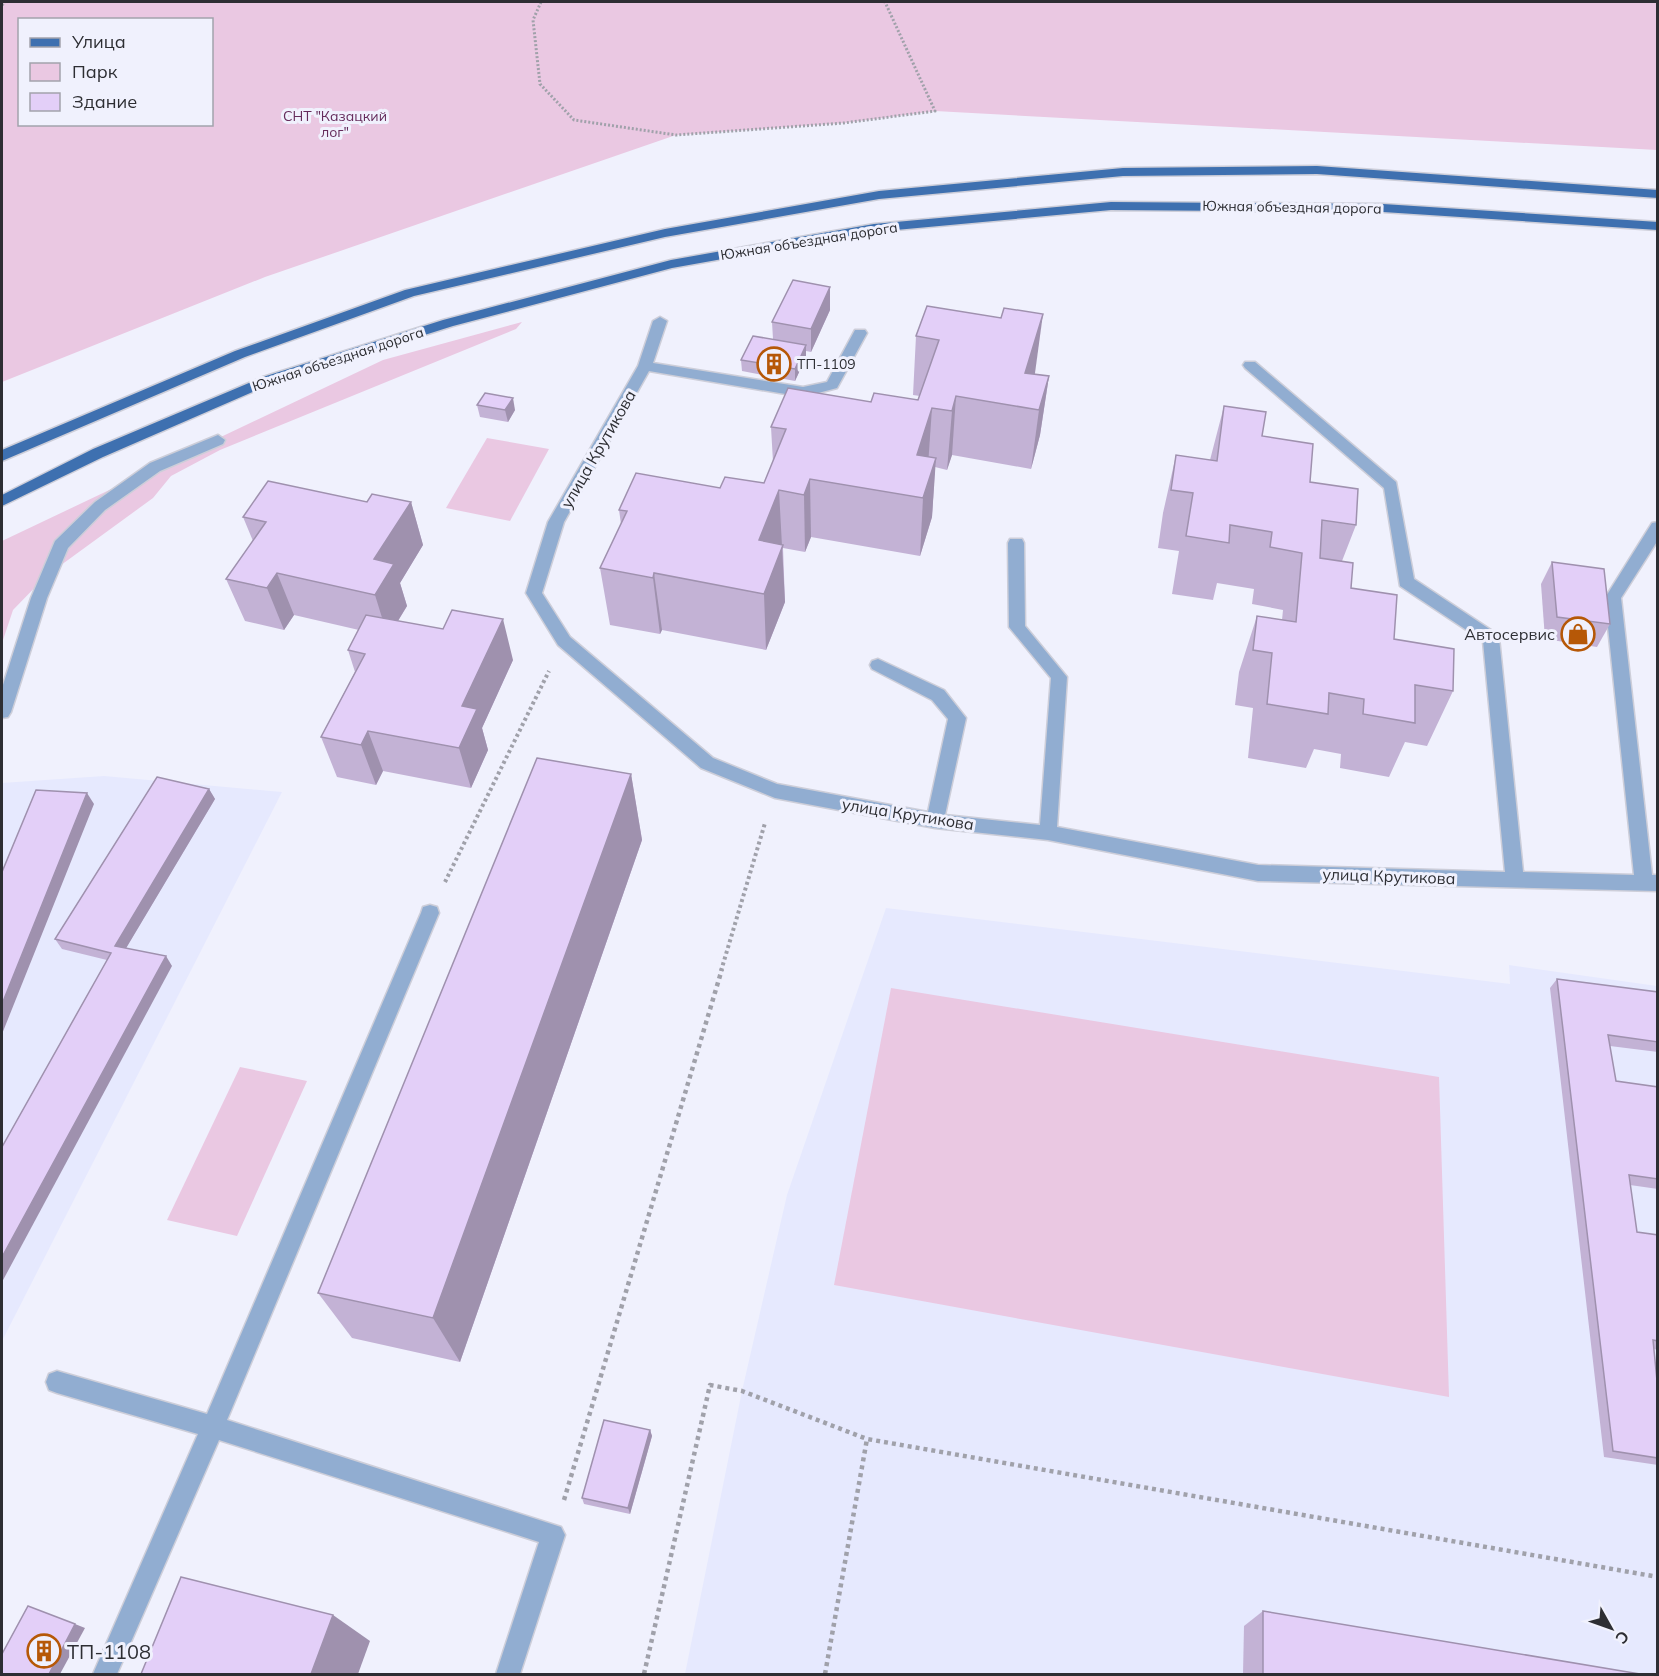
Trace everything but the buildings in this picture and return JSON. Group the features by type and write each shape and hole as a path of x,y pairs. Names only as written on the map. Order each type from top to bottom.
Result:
{"main road":[{"name":"Южная объездная дорога","path":"2,456 240,354 410,293 665,233 879,195 1123,172 1317,170 1658,194"},
{"name":"Южная объездная дорога","path":"2,501 98,453 268,380 448,322 671,264 874,228 1111,206 1383,208 1658,226"}],"lane":[{"name":"улица Крутикова","path":"660,321 645,366 556,522 534,593 564,640 707,763 775,791 935,821 1048,833 1258,873 1651,883"},
{"path":"645,366 803,392 832,385 860,333"},
{"path":"1250,365 1391,486 1406,582 1491,638 1515,880"},
{"path":"2,712 39,598 61,545 100,506 154,467 218,440"},
{"path":"1651,883 1613,598 1658,527"},
{"path":"1016,543 1017,627 1059,677 1048,833"},
{"path":"878,665 938,695 957,718 935,821"},
{"path":"105,1674 213,1427 430,913"},
{"path":"57,1382 213,1427 553,1535 508,1674"}],"path":[{"path":"541,2 532,20 540,84 574,120 676,135 844,123 935,111 885,2"},
{"path":"430,913 564,640"},
{"path":"553,1535 775,791"},
{"path":"644,1674 710,1385 742,1391 867,1439 1658,1576"},
{"path":"825,1674 867,1439"}],"shaded area":[{"path":"104,776 282,792 2,1341 2,783"},
{"path":"886,908 1510,984 1509,965 1657,986 1657,1674 685,1674 742,1391 787,1195"}],"green space":[{"name":"СНТ \"Казацкий лог\"","path":"2,2 1657,2 1657,150 935,111 844,123 676,135 265,277 2,382"},
{"path":"522,322 516,329 220,450 171,476 153,498 46,576 13,610 2,643 2,541 383,360"},
{"path":"487,438 549,449 510,521 446,508"},
{"path":"891,988 1439,1077 1449,1397 834,1285"},
{"path":"240,1067 307,1081 237,1236 167,1220"}],"place":[{"name":"ТП-1109","path":"774,364"},
{"name":"Автосервис","path":"1578,634"},
{"name":"ТП-1108","path":"44,1651"}]}
